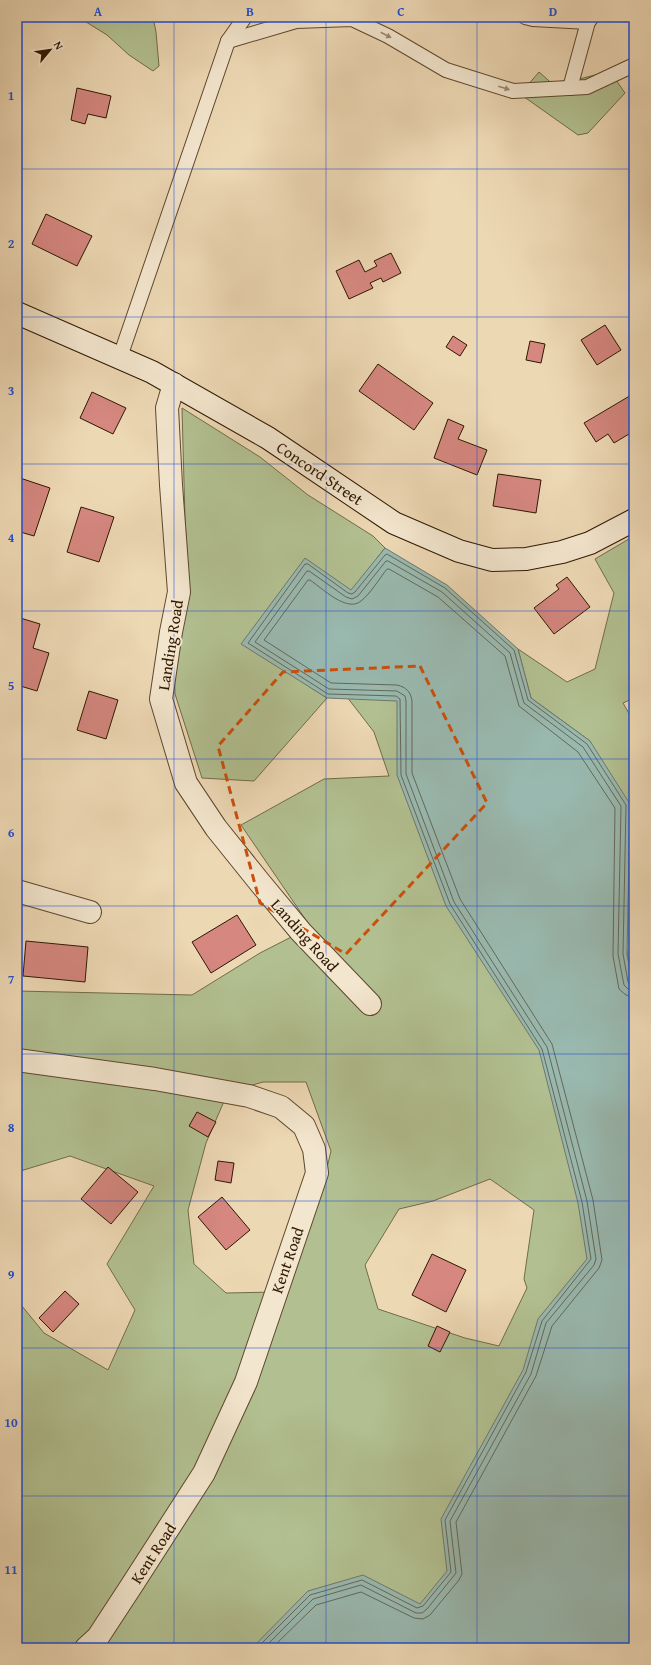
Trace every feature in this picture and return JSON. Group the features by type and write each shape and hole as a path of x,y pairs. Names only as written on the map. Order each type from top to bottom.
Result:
{"street":[{"name":"Concord Street","path":"17,313 120,357 174,384 268,438 394,523 459,551 492,560 526,559 562,552 590,543 634,520"},
{"name":"Landing Road","path":"174,384 167,408 179,592 171,632 161,699 186,783 216,828 261,884 301,932 370,1004"},
{"path":"17,891 90,912"},
{"name":"Kent Road","path":"17,1060 155,1079 248,1096 281,1107 304,1126 314,1149 317,1173 246,1382 204,1473 124,1598 98,1636 86,1648"}],"lane":[{"path":"120,357 228,41 245,17"},
{"path":"525,17 533,19 590,19 570,88"},
{"path":"228,41 296,21 352,18 388,36 446,70 513,91 587,87 634,65"}],"highlighted area":[{"path":"420,666 487,803 346,954 260,903 218,746 283,672"}],"green space":[{"path":"78,17 153,17 159,66 153,71 129,55 107,35"},
{"path":"539,72 565,95 579,79 595,75 616,80 625,93 588,133 578,135 520,94"},
{"path":"182,408 260,457 308,495 373,536 385,548 377,558 631,974 590,741 531,698 518,649 567,682 595,669 614,593 595,559 634,536 634,698 623,703 634,722 634,1648 109,1648 90,1629 72,1648 17,1648 17,1300 44,1333 108,1370 135,1310 107,1264 154,1186 70,1156 17,1172 17,991 192,995 260,953 301,932 312,929 241,825 324,779 389,776 374,732 347,697 293,676 327,698 254,781 202,778 175,694 174,656 189,584 185,519","holes":["263,1082 306,1082 331,1151 324,1180 276,1292 226,1293 194,1264 188,1210 206,1143 228,1092","490,1179 534,1210 524,1279 527,1288 499,1346 465,1338 378,1309 365,1265 399,1209 433,1201"]}],"water":[{"path":"385,548 447,585 518,649 531,698 590,741 630,804 627,954 634,993 634,1648 252,1648 308,1591 363,1575 420,1604 447,1571 441,1519 523,1370 538,1319 587,1259 578,1203 539,1050 446,906 397,775 397,701 327,698 241,644 305,558 351,590"}],"building":[{"path":"77,88 111,96 106,118 88,114 85,124 71,120"},
{"path":"46,214 92,236 77,266 32,244"},
{"path":"391,253 401,273 383,282 381,278 370,283 373,288 349,299 336,271 359,260 365,272 377,266 374,261"},
{"path":"605,325 621,350 597,365 581,340"},
{"path":"453,336 467,345 460,356 446,347"},
{"path":"530,341 545,344 541,363 526,360"},
{"path":"378,364 433,403 414,430 359,391"},
{"path":"92,392 126,408 113,434 80,418"},
{"path":"633,394 634,431 614,443 608,434 596,442 584,423"},
{"path":"448,419 464,426 458,439 487,450 477,475 434,458"},
{"path":"498,474 541,480 536,513 493,506"},
{"path":"17,477 50,488 34,536 17,531"},
{"path":"81,507 114,517 99,562 67,552"},
{"path":"567,577 590,607 554,634 534,608 559,589 556,585"},
{"path":"17,617 40,624 33,648 49,653 37,691 17,685"},
{"path":"89,691 118,700 106,739 77,730"},
{"path":"237,915 256,945 211,973 192,942"},
{"path":"26,941 88,947 85,982 23,976"},
{"path":"197,1112 216,1122 208,1137 189,1126"},
{"path":"218,1161 234,1163 231,1183 215,1180"},
{"path":"108,1167 138,1192 111,1224 81,1199"},
{"path":"222,1197 250,1230 226,1250 198,1217"},
{"path":"432,1254 466,1270 446,1312 412,1295"},
{"path":"65,1291 79,1304 53,1332 39,1318"},
{"path":"437,1326 450,1332 440,1352 428,1346"}]}
